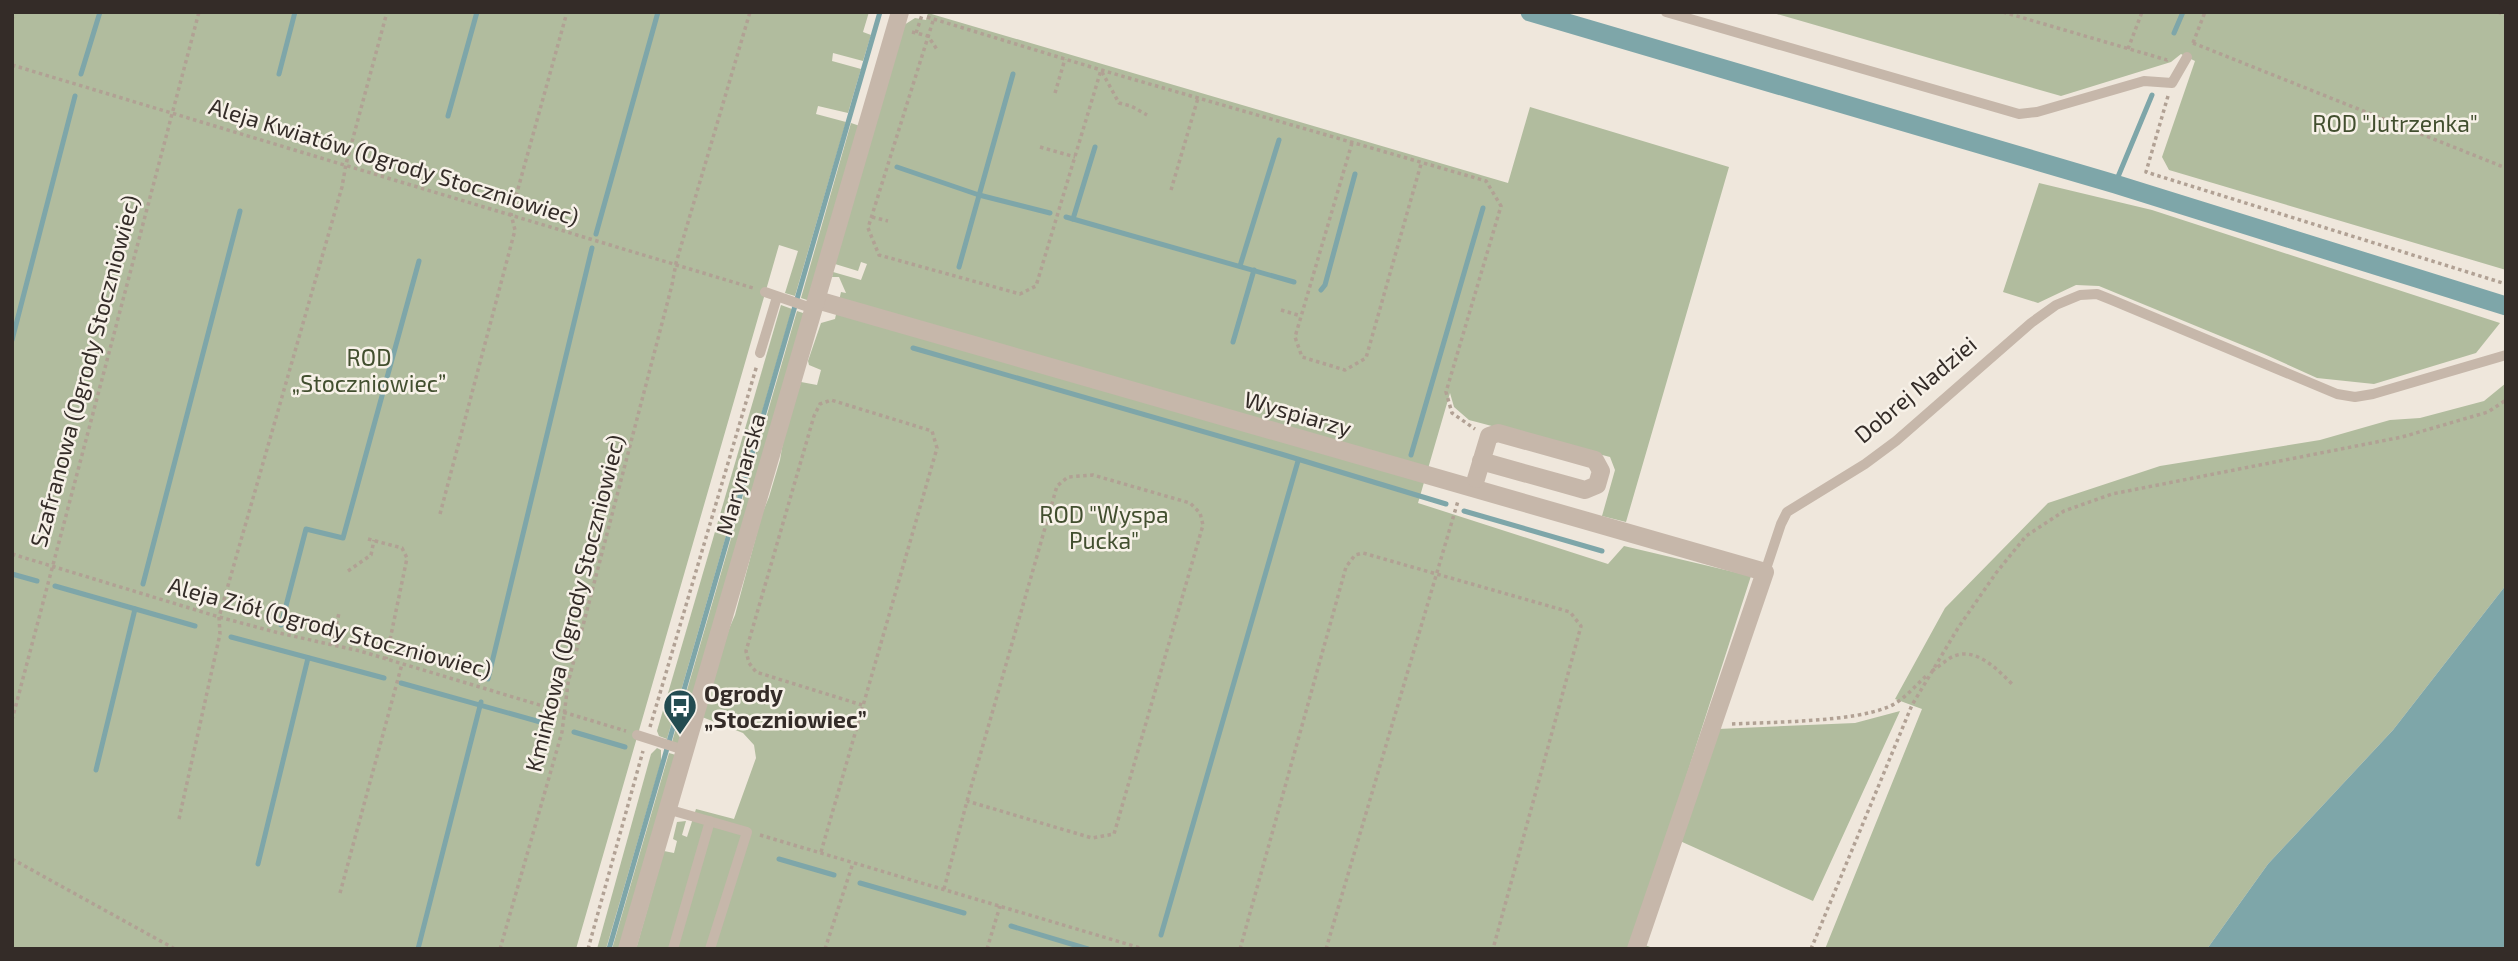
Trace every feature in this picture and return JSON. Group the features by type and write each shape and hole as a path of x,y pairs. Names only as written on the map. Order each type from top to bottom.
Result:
{"street":[{"name":"Marynarska","path":"627,949 667,809 680,749 901,12"},
{"name":"Wyspiarzy","path":"813,306 1469,482 1765,572"},
{"path":"1469,482 1481,461 1486,435 1498,433 1595,460 1601,471 1597,485 1585,490 1481,461"},
{"name":"Dobrej Nadziei","path":"1636,949 1765,572"}],"lane":[{"path":"1666,12 2019,114 2037,112 2144,81 2172,83 2188,54"},
{"path":"765,292 813,306"},
{"name":"Dobrej Nadziei","path":"1765,572 1787,512 1865,464 1896,441 2031,323 2056,305 2080,295 2097,294 2337,394 2355,397 2506,355"},
{"path":"760,353 779,298"},
{"path":"642,737 680,749"},
{"path":"667,809 747,832 710,949"},
{"path":"673,949 710,821"}],"path":[{"path":"12,20 14,12"},
{"name":"Szafranowa (Ogrody Stoczniowiec)","path":"12,720 170,112 199,12"},
{"path":"179,819 220,634 219,617 342,187 387,12"},
{"path":"440,514 515,230 511,214 567,12"},
{"name":"Kminkowa (Ogrody Stoczniowiec)","path":"500,949 562,732 568,683 673,285 676,263 750,12"},
{"path":"2003,12 2167,60 2181,50 2188,54 2205,12"},
{"path":"2128,49 2142,12"},
{"path":"2498,12 2506,16"},
{"path":"938,51 928,36 919,34 924,16 1486,181 1501,206 1446,392 1452,413 1466,425 1486,435"},
{"path":"933,20 868,228 879,255 1020,294 1036,286 1101,70"},
{"path":"2193,43 2506,168"},
{"path":"1055,93 1065,59"},
{"name":"Aleja Kwiatów (Ogrody Stoczniowiec)","path":"12,65 765,292"},
{"path":"1101,70 1119,103 1131,106 1147,116"},
{"path":"2172,83 2146,172 2506,284"},
{"path":"1171,190 1198,98"},
{"path":"1352,143 1295,337 1302,357 1345,370 1366,358 1421,164"},
{"path":"1040,147 1075,157"},
{"path":"872,216 888,221"},
{"path":"1280,310 1301,316"},
{"path":"588,949 642,737 760,353"},
{"path":"821,852 937,447 932,431 831,400 820,404 814,416 746,651 749,663 756,672 862,705"},
{"path":"1811,949 1912,705 1996,573 2026,536 2064,511 2112,494 2402,437 2488,412 2506,400"},
{"path":"944,889 967,801 1057,486 1068,477 1093,475 1191,503 1200,513 1203,525 1114,834 1092,838 967,801"},
{"path":"1326,949 1437,575 1469,482"},
{"path":"368,539 402,548 407,558 386,659"},
{"path":"348,571 371,555 374,540"},
{"name":"Aleja Ziół (Ogrody Stoczniowiec)","path":"12,554 219,617 386,659 564,711 642,737"},
{"path":"1240,949 1346,567 1355,555 1363,554 1570,612 1581,626 1493,949"},
{"path":"332,645 340,613"},
{"path":"1713,725 1853,716 1888,707 1952,656 1966,654 1989,662 2013,685"},
{"path":"340,893 402,664"},
{"path":"747,832 1144,949"},
{"path":"12,859 175,949"},
{"path":"825,949 853,863"},
{"path":"987,949 1000,906"}],"green space":[{"name":"ROD „Stoczniowiec”","path":"12,12 869,12 863,32 871,35 863,61 833,53 832,61 861,69 848,113 818,106 816,114 846,122 795,296 785,293 798,251 779,245 576,949 12,949"},
{"name":"ROD \"Jutrzenka\"","path":"1770,12 2506,12 2506,270 2169,170 2162,157 2195,61 2181,54 2171,62 2061,96"},
{"name":"ROD \"Wyspa Pucka\"","path":"928,13 1508,183 1530,107 1729,167 1626,522 1602,516 1615,470 1610,457 1469,420 1454,407 1450,393 1418,503 1608,564 1624,546 1751,576 1633,941 1656,949 636,949 664,851 674,853 677,841 673,839 677,822 686,821 682,835 687,837 696,809 734,819 756,758 754,745 743,733 702,717 735,615 801,382 817,385 821,370 809,365 808,361 821,323 835,319 841,292 846,293 839,277 832,277 833,272 861,280 867,264 861,262 858,271 835,264 904,25 915,18 926,20"},
{"path":"851,123 860,126 810,301 801,298"},
{"path":"2039,183 2152,210 2500,323 2476,353 2374,384 2317,378 2099,286 2076,285 2038,303 2003,292"},
{"path":"781,305 792,309 667,739 659,736 657,731"},
{"path":"797,311 806,314 679,744 672,742"},
{"path":"2506,383 2506,585 2393,730 2268,864 2207,949 1825,949 1922,709 1895,699 1945,608 2048,503 2160,466 2320,440 2390,420 2420,418 2484,401"},
{"path":"1900,711 1813,901 1680,841 1718,729 1855,723"},
{"path":"657,748 661,750 661,762 606,949 597,949 651,754"},
{"path":"669,753 676,755 620,949 612,949"}],"water":[{"path":"2506,585 2506,949 2207,949 2268,864 2393,730"}],"waterway":[{"path":"81,74 100,12"},
{"path":"279,74 295,12"},
{"path":"448,116 477,12"},
{"path":"596,234 658,12"},
{"path":"609,949 880,12"},
{"path":"1530,12 2115,184 2506,306"},
{"path":"2174,33 2183,12"},
{"path":"959,267 1013,74"},
{"path":"2115,184 2152,95"},
{"path":"12,340 75,96"},
{"path":"1240,266 1279,140"},
{"path":"1073,219 1095,147"},
{"path":"897,167 979,195 1050,213"},
{"path":"1321,290 1325,285 1355,174"},
{"path":"1411,455 1483,208"},
{"path":"143,584 240,211"},
{"path":"1066,217 1294,282"},
{"path":"488,679 592,248"},
{"path":"281,625 306,529 343,538 419,261"},
{"path":"1233,342 1254,270"},
{"path":"913,348 1446,504"},
{"path":"1161,935 1298,461"},
{"path":"1464,511 1602,551"},
{"path":"12,574 37,581"},
{"path":"55,586 195,626"},
{"path":"96,770 135,609"},
{"path":"231,637 384,678"},
{"path":"258,864 308,658"},
{"path":"401,683 551,725"},
{"path":"418,949 481,702"},
{"path":"574,732 625,747"},
{"path":"779,859 834,875"},
{"path":"860,883 964,913"},
{"path":"1011,926 1088,949"}],"place":[{"name":"Ogrody „Stoczniowiec”","path":"680,736"}]}
